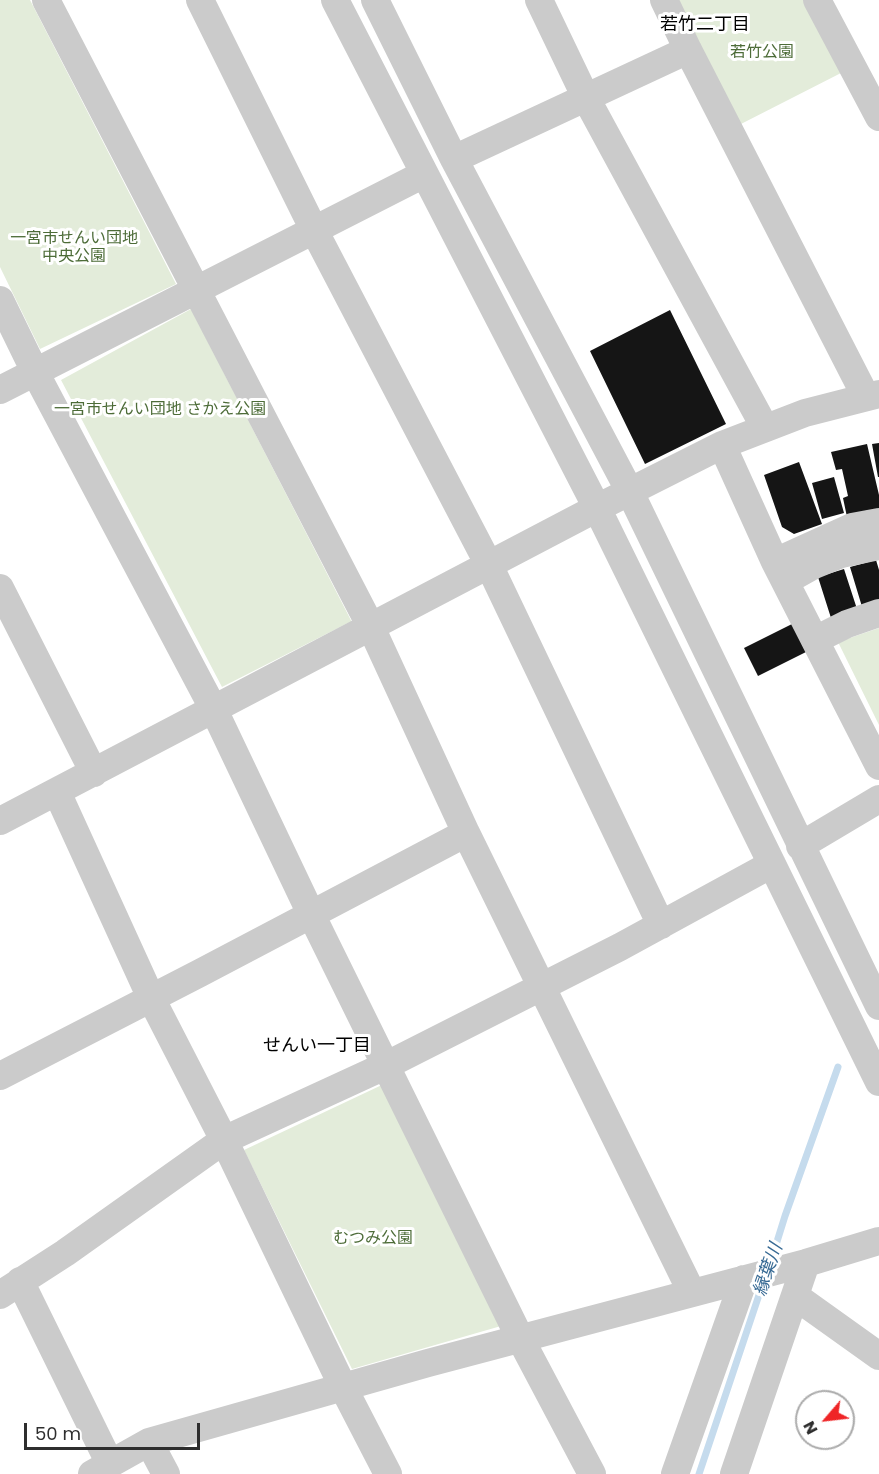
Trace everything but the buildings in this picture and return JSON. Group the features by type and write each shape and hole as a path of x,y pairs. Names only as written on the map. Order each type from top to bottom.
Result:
{"street":[{"path":"46,0 371,627 466,833 692,1293"},
{"path":"200,0 314,230 489,565 662,925"},
{"path":"335,0 597,508 879,1082"},
{"path":"375,0 454,159 630,492 879,1006"},
{"path":"538,0 586,98 765,428"},
{"path":"0,821 597,508 722,445 805,413 873,395 687,50 664,0"},
{"path":"817,0 879,117"},
{"path":"454,159 687,50"},
{"path":"0,390 424,174"},
{"path":"0,300 35,372 214,710 310,914 387,1065 520,1338 592,1474"},
{"path":"722,445 780,572 879,766"},
{"path":"780,572 852,527 879,522"},
{"path":"780,572 814,565 841,554 879,546"},
{"path":"0,588 94,773"},
{"path":"814,640 847,624 879,613"},
{"path":"57,792 151,998 224,1140 343,1387 388,1474"},
{"path":"800,846 879,799"},
{"path":"0,1076 466,833"},
{"path":"772,864 662,925 542,987 387,1065 224,1140 65,1253 10,1288 101,1469 149,1442 520,1338 799,1265 879,1240"},
{"path":"734,1474 795,1296 799,1265"},
{"path":"675,1474 747,1278"},
{"path":"795,1296 879,1356"},
{"path":"149,1442 166,1474"}],"green space":[{"name":"一宮市せんい団地 中央公園","path":"0,0 30,0 176,284 40,349 0,267"},
{"name":"若竹公園","path":"675,0 803,0 841,73 739,125"},
{"name":"一宮市せんい団地 さかえ公園","path":"191,309 358,634 348,623 222,687 61,380"},
{"path":"879,628 879,725 838,642"},
{"name":"むつみ公園","path":"384,1084 501,1326 352,1369 244,1150"}],"waterway":[{"name":"縁葉川","path":"770,1264 838,1067"},
{"name":"縁葉川","path":"699,1474 763,1283"}],"district":[{"name":"若竹二丁目","path":"705,25"},
{"name":"せんい一丁目","path":"317,1046"}]}
